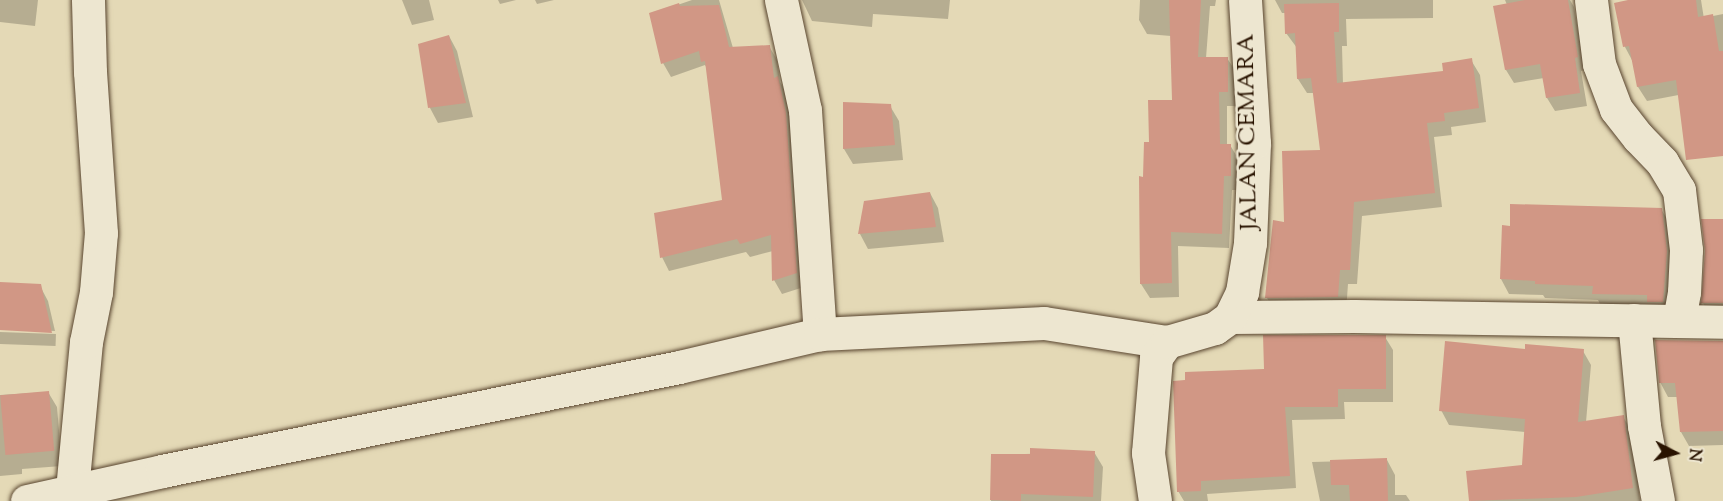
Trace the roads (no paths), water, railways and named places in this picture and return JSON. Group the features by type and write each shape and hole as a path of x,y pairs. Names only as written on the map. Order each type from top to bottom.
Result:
{"street":[{"path":"72,490 86,342 96,292 101,233 90,72 88,0"},
{"path":"782,0 805,110 820,334"},
{"name":"JALAN CEMARA","path":"1230,317 1242,292 1250,243 1254,143 1245,0"},
{"path":"1591,0 1599,64 1616,109 1662,162 1679,190 1686,250 1684,292 1679,320"},
{"path":"27,501 679,368 820,334 1044,323 1167,342 1215,328 1230,317 1365,316 1723,322"},
{"path":"1634,320 1644,426 1658,501"},
{"path":"1155,501 1148,453 1151,390 1155,357 1167,342"}]}
